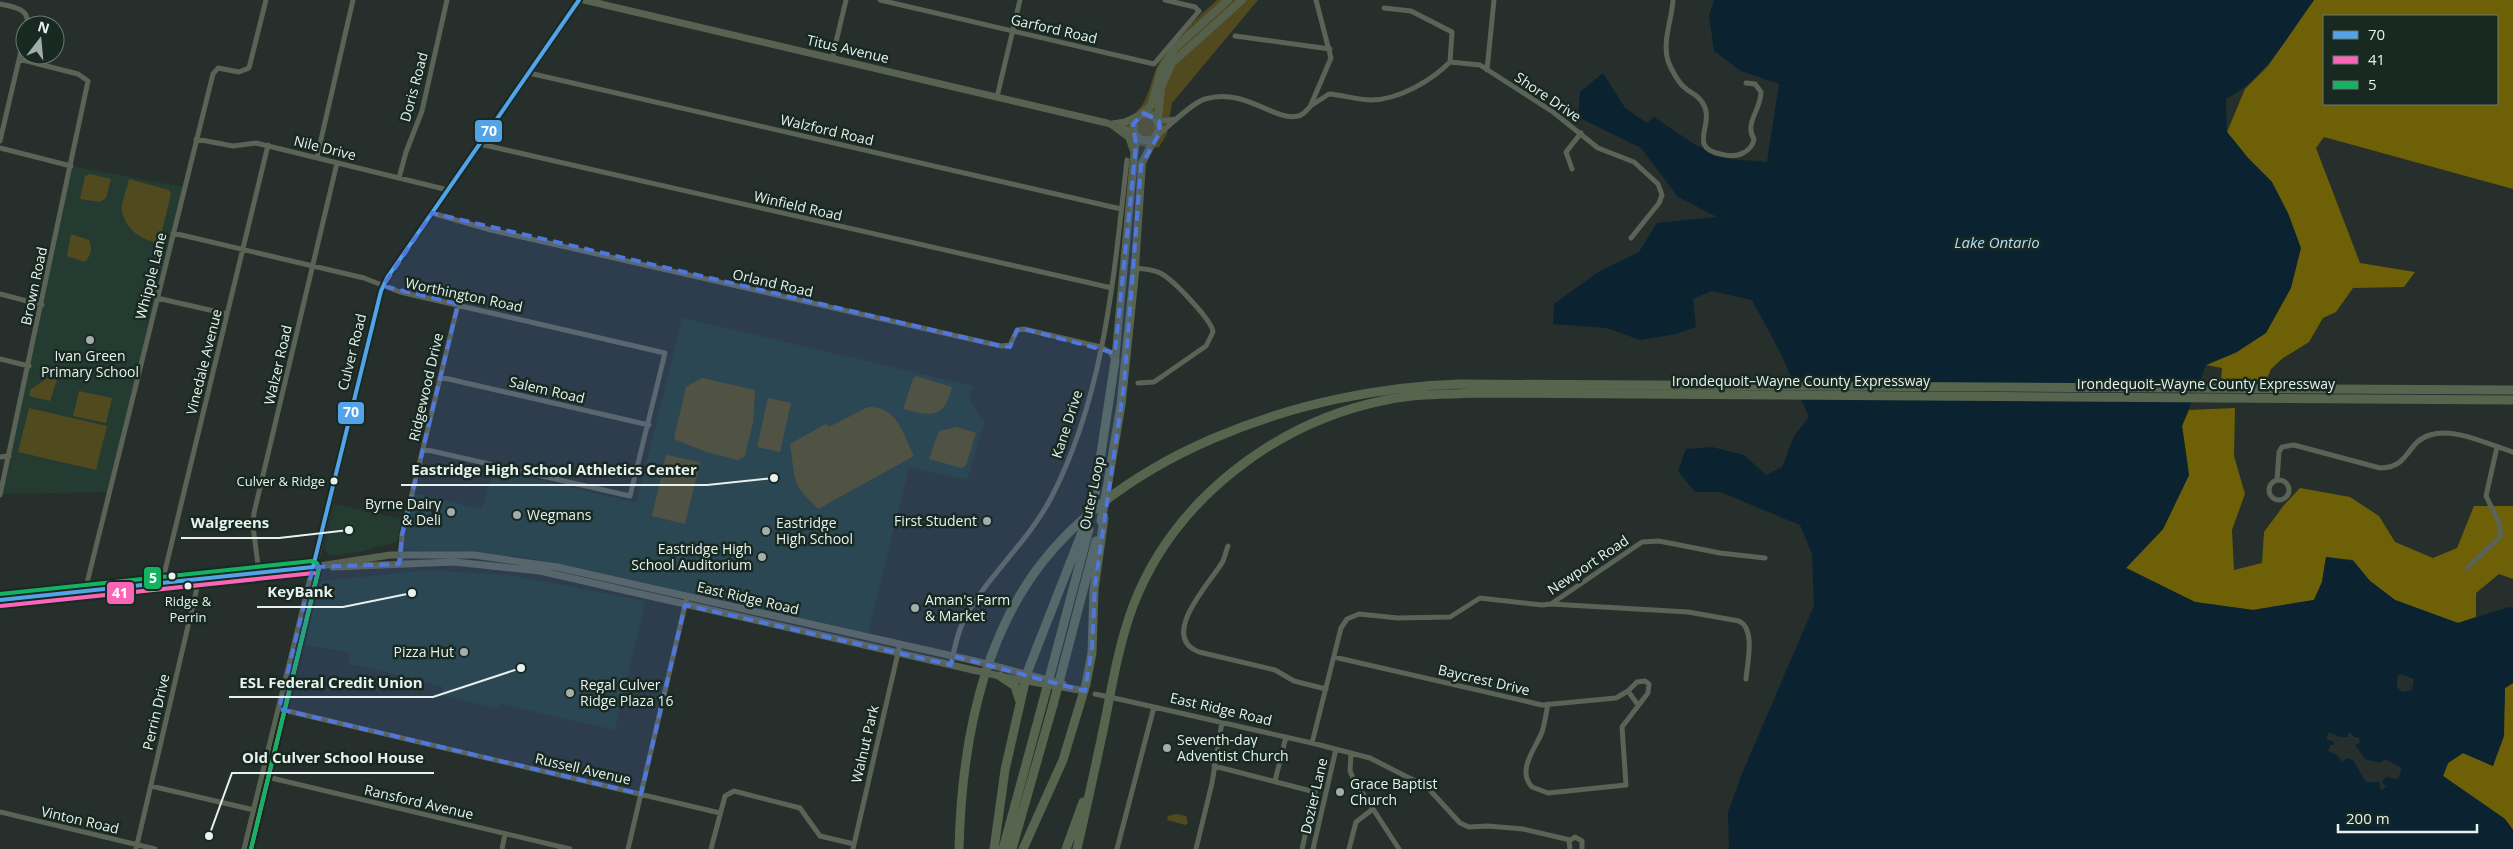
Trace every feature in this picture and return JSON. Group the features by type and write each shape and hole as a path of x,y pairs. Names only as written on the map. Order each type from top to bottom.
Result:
{"highway":[{"name":"Outer Loop","path":"1012,849 1102,519 1121,405 1135,268"},
{"name":"Outer Loop","path":"1003,849 1053,664 1096,493 1115,361"},
{"name":"Irondequoit–Wayne County Expressway","path":"959,849 963,785 975,718 991,660 1011,612 1033,575 1060,542 1092,512 1142,477 1179,456 1241,427 1288,410 1335,398 1375,391 1468,384 1739,390"},
{"name":"Irondequoit–Wayne County Expressway","path":"1099,748 1122,638 1136,598 1152,567 1186,518 1209,492 1242,464 1293,432 1354,408 1392,399 1477,393 1739,390"},
{"path":"1739,390 2237,392"},
{"name":"Irondequoit–Wayne County Expressway","path":"2237,392 2513,390"},
{"name":"Irondequoit–Wayne County Expressway","path":"2237,392 2513,400"},
{"path":"1023,849 1060,766 1085,691 1091,658 1094,590 1102,519"},
{"path":"994,849 1004,780 1026,678 1085,532"},
{"path":"1001,672 1016,688 1019,697 1019,707"},
{"path":"1066,849 1099,748"},
{"path":"1077,849 1099,748"}],"main road":[{"name":"Culver Road","path":"245,849 378,299 383,286 579,0"},
{"name":"Titus Avenue","path":"584,0 1110,124 1135,135"},
{"path":"1228,0 1173,50 1161,70 1152,104 1132,124 1135,135 1145,141 1157,136 1160,128 1158,120 1161,87 1173,62 1242,0"},
{"path":"1139,115 1152,114 1158,120"},
{"name":"Titus Avenue","path":"1110,124 1125,122 1139,115"},
{"path":"1110,124 1128,136 1132,144 1130,160"},
{"name":"Outer Loop","path":"1115,361 1130,160 1135,135"},
{"name":"Outer Loop","path":"1135,268 1142,163 1157,136"},
{"name":"East Ridge Road","path":"0,600 313,567 400,555 457,554 522,560 975,661 1001,672"},
{"name":"East Ridge Road","path":"313,567 454,562 521,568 565,576 951,666 1001,672 1085,691"}],"street":[{"name":"Whipple Lane","path":"85,591 214,71 218,68 244,72 251,65 266,0"},
{"path":"317,157 353,0"},
{"name":"Doris Road","path":"399,178 406,152 422,111 447,0"},
{"path":"832,58 846,0"},
{"name":"Garford Road","path":"880,0 1154,64 1198,14 1198,9 1164,0"},
{"path":"996,97 1020,0"},
{"path":"1310,107 1331,58 1330,48 1316,0"},
{"path":"1487,70 1494,0"},
{"path":"1673,0 1666,46 1669,63 1685,88 1698,96 1703,103 1707,119 1702,141 1705,148 1712,153 1727,156 1739,155 1753,145 1754,139 1749,131 1757,112 1761,92 1755,84 1746,83"},
{"path":"0,4 22,10 26,15"},
{"path":"1157,136 1197,102 1220,96 1242,98 1291,117 1301,116 1310,107 1329,94 1369,100 1392,96 1434,76 1450,62 1452,32 1412,11 1384,8"},
{"path":"1235,36 1330,48"},
{"name":"Shore Drive","path":"1450,62 1480,66 1553,112 1598,148 1634,162 1660,188 1662,195 1659,203 1631,238"},
{"path":"0,141 18,65"},
{"name":"Brown Road","path":"0,495 42,305 88,81 78,74 43,65"},
{"name":"Walzford Road","path":"529,73 1121,209"},
{"path":"1158,120 1170,121 1183,115"},
{"path":"1572,169 1566,152 1581,133"},
{"name":"Nile Drive","path":"196,139 227,146 251,142 268,145 448,190"},
{"name":"Winfield Road","path":"480,144 1112,288"},
{"name":"Vinedale Avenue","path":"162,583 268,145"},
{"path":"0,148 71,166"},
{"name":"Kane Drive","path":"951,666 965,618 1038,521 1061,477 1082,419 1101,347 1112,288 1121,209 1130,160"},
{"name":"Walzer Road","path":"259,573 253,526 254,513 337,163"},
{"name":"Orland Road","path":"432,213 491,230 1001,346 1010,345 1017,330 1024,328 1101,347"},
{"name":"Worthington Road","path":"173,233 313,265 364,278 383,286 665,353 649,425"},
{"path":"1135,268 1152,270 1164,276 1208,320 1213,332 1209,343 1154,382 1138,383"},
{"path":"0,294 42,305"},
{"path":"157,298 227,314"},
{"name":"Ridgewood Drive","path":"400,564 400,555 423,449 458,304"},
{"path":"1101,347 1111,346 1117,337"},
{"path":"1101,347 1111,353 1115,361"},
{"path":"0,360 29,366"},
{"name":"Salem Road","path":"440,377 649,425"},
{"path":"423,449 630,496 649,425"},
{"path":"2277,480 2279,452 2282,447 2287,446 2299,445 2372,466 2389,468 2400,463 2421,439 2435,433 2451,433 2513,452"},
{"path":"2467,568 2500,536 2498,523 2486,496 2496,447"},
{"path":"0,456 9,456"},
{"path":"2277,480 2286,483 2289,489 2288,495 2283,499 2277,500 2270,493 2272,483 2277,480"},
{"name":"Newport Road","path":"1312,743 1344,623 1355,615 1398,618 1450,617 1480,598 1542,606 1551,604 1642,542 1659,541 1720,553 1765,558"},
{"path":"1228,546 1223,561 1204,586 1186,622 1184,635 1189,645 1200,652 1275,670 1294,681 1326,689"},
{"name":"Perrin Drive","path":"137,847 198,579"},
{"path":"628,849 687,596"},
{"path":"1551,604 1688,612 1739,621 1745,625 1748,633 1746,679"},
{"name":"Walnut Park","path":"853,847 900,644"},
{"name":"Baycrest Drive","path":"1334,657 1548,704 1616,698 1628,692 1642,680 1649,684 1650,690 1638,705"},
{"name":"East Ridge Road","path":"1085,691 1351,753 1377,761 1427,787 1460,823 1470,827 1488,826 1523,829 1570,840"},
{"path":"1548,704 1541,733 1532,748 1526,773 1532,787 1548,793 1626,785 1622,727 1638,705 1628,692"},
{"path":"1117,849 1154,707"},
{"name":"Russell Avenue","path":"278,709 720,813"},
{"path":"1196,849 1222,722"},
{"path":"1275,781 1286,737"},
{"name":"Dozier Lane","path":"1313,849 1336,749"},
{"path":"1351,753 1350,771 1352,778 1399,849"},
{"path":"1214,766 1315,792 1302,849"},
{"name":"Ransford Avenue","path":"263,776 570,849"},
{"path":"151,786 254,810"},
{"path":"711,849 727,794 736,792 798,807 805,813 820,836 853,847"},
{"path":"1349,849 1356,822 1373,809"},
{"name":"Vinton Road","path":"0,812 137,847 155,849"},
{"path":"502,849 505,834"},
{"path":"1570,849 1568,844 1570,840 1580,839 1583,843 1582,849"}],"highlighted area":[{"path":"1144,113 1159,121 1160,132 1141,166 1124,386 1095,585 1092,649 1085,691 953,656 951,665 685,605 641,794 279,709 313,567 399,564 402,535 458,304 383,286 432,213 1001,346 1010,347 1017,330 1024,329 1115,353 1136,145 1133,124"}],"shaded area":[{"path":"1217,0 1258,0 1172,103 1167,134 1159,147 1150,148 1131,142 1124,133 1124,119 1133,115 1144,102 1157,67 1173,43"},
{"path":"2314,0 2513,0 2513,189 2324,137 2316,148 2360,263 2415,272 2404,287 2353,288 2336,312 2323,318 2309,342 2283,358 2271,369 2266,381 2221,382 2222,368 2206,365 2237,352 2272,182 2248,158 2227,132 2245,89 2268,66"},
{"name":"Ivan Green Primary School","path":"71,166 184,187 110,492 1,494"},
{"path":"90,174 111,179 106,198 100,202 80,199 85,176"},
{"path":"129,179 169,190 171,194 159,243 140,237 131,229 124,218 122,203"},
{"path":"71,234 89,240 91,252 85,262 67,256"},
{"path":"683,318 973,386 969,398 980,418 985,420 967,480 909,467 868,634 530,558 469,552 412,551 405,548 404,542 414,493 482,509 493,469 636,503"},
{"path":"50,376 57,380 50,401 29,396 30,390"},
{"path":"916,376 952,387 949,398 940,410 929,414 903,409 913,379"},
{"path":"702,378 755,390 753,422 745,456 738,460 706,452 674,439 686,387"},
{"path":"79,391 112,398 106,423 73,416"},
{"path":"768,398 791,403 780,452 757,447"},
{"path":"868,407 886,411 893,417 903,431 914,456 818,509 801,491 797,483 790,444 826,424 829,427"},
{"path":"29,408 107,426 96,470 18,452"},
{"path":"2235,408 2234,456 2245,494 2232,530 2234,570 2262,563 2264,532 2284,505 2300,488 2350,497 2379,516 2395,542 2433,558 2457,548 2474,506 2513,506 2513,579 2499,574 2476,593 2476,617 2458,623 2395,600 2370,581 2353,560 2326,557 2322,582 2314,600 2253,610 2195,602 2126,568 2163,529 2189,475 2182,426 2189,410"},
{"path":"957,427 976,433 966,465 962,468 929,459 939,431"},
{"path":"666,455 700,462 685,524 652,516"},
{"path":"334,504 402,519 397,542 360,552 330,556 324,549"},
{"path":"428,570 509,575 645,601 615,730 500,704 499,709 442,695 443,687 362,666 348,665 351,653 302,644 307,636 319,584 322,581"},
{"path":"2513,683 2513,830 2505,819 2443,776 2448,763 2463,753 2493,766 2504,712 2505,688"},
{"path":"1176,814 1186,816 1188,823 1185,825 1167,820 1168,816"}],"water":[{"name":"Lake Ontario","path":"1714,0 2314,0 2265,68 2240,90 2226,99 2227,132 2248,158 2272,182 2288,213 2301,248 2291,288 2266,333 2237,352 2206,365 2182,426 2189,475 2163,529 2126,568 2195,602 2253,610 2314,600 2322,582 2326,557 2353,561 2370,581 2395,600 2458,623 2509,607 2513,608 2513,683 2505,688 2504,736 2493,766 2463,753 2448,763 2443,776 2505,819 2513,830 2513,849 1729,849 1728,812 1741,776 1814,606 1812,554 1800,525 1720,492 1695,492 1678,471 1686,449 1712,447 1744,455 1766,475 1782,467 1794,436 1809,417 1780,352 1752,300 1711,291 1693,299 1696,327 1676,334 1640,340 1607,328 1553,324 1554,304 1598,272 1639,252 1657,223 1717,217 1678,197 1641,148 1578,117 1580,92 1603,73 1625,108 1647,123 1654,117 1697,146 1731,159 1767,162 1779,84 1741,71 1714,51 1709,15","holes":["2401,674 2414,679 2412,690 2402,692 2397,687 2397,676","2329,732 2339,737 2348,737 2348,733 2351,733 2354,737 2359,738 2360,743 2355,745 2365,759 2380,763 2385,759 2402,768 2398,779 2386,777 2382,782 2386,787 2381,790 2379,782 2366,782 2353,760 2347,758 2342,762 2337,755 2328,751 2330,745 2333,745 2334,742 2326,739"]}],"transit line":[{"name":"70","path":"313,567 381,291 387,278 579,0"},
{"name":"5","path":"0,594 312,561 317,563 319,568 251,849"},
{"name":"70","path":"0,600 313,567"},
{"name":"41","path":"251,849 319,568"},
{"name":"41","path":"1,606 314,573"}],"place":[{"name":"Ivan Green Primary School","path":"90,340"},
{"name":"Eastridge High School Athletics Center","path":"774,478"},
{"name":"Culver & Ridge","path":"334,481"},
{"name":"Byrne Dairy & Deli","path":"451,512"},
{"name":"Wegmans","path":"517,515"},
{"name":"First Student","path":"987,521"},
{"name":"Walgreens","path":"349,530"},
{"name":"Eastridge High School","path":"766,531"},
{"name":"Eastridge High School Auditorium","path":"762,557"},
{"name":"Ridge & Perrin","path":"188,586"},
{"name":"KeyBank","path":"412,593"},
{"name":"Aman's Farm & Market","path":"915,608"},
{"name":"Pizza Hut","path":"464,652"},
{"name":"ESL Federal Credit Union","path":"521,668"},
{"name":"Regal Culver Ridge Plaza 16","path":"570,693"},
{"name":"Seventh-day Adventist Church","path":"1167,748"},
{"name":"Grace Baptist Church","path":"1340,792"},
{"name":"Old Culver School House","path":"209,836"}]}
